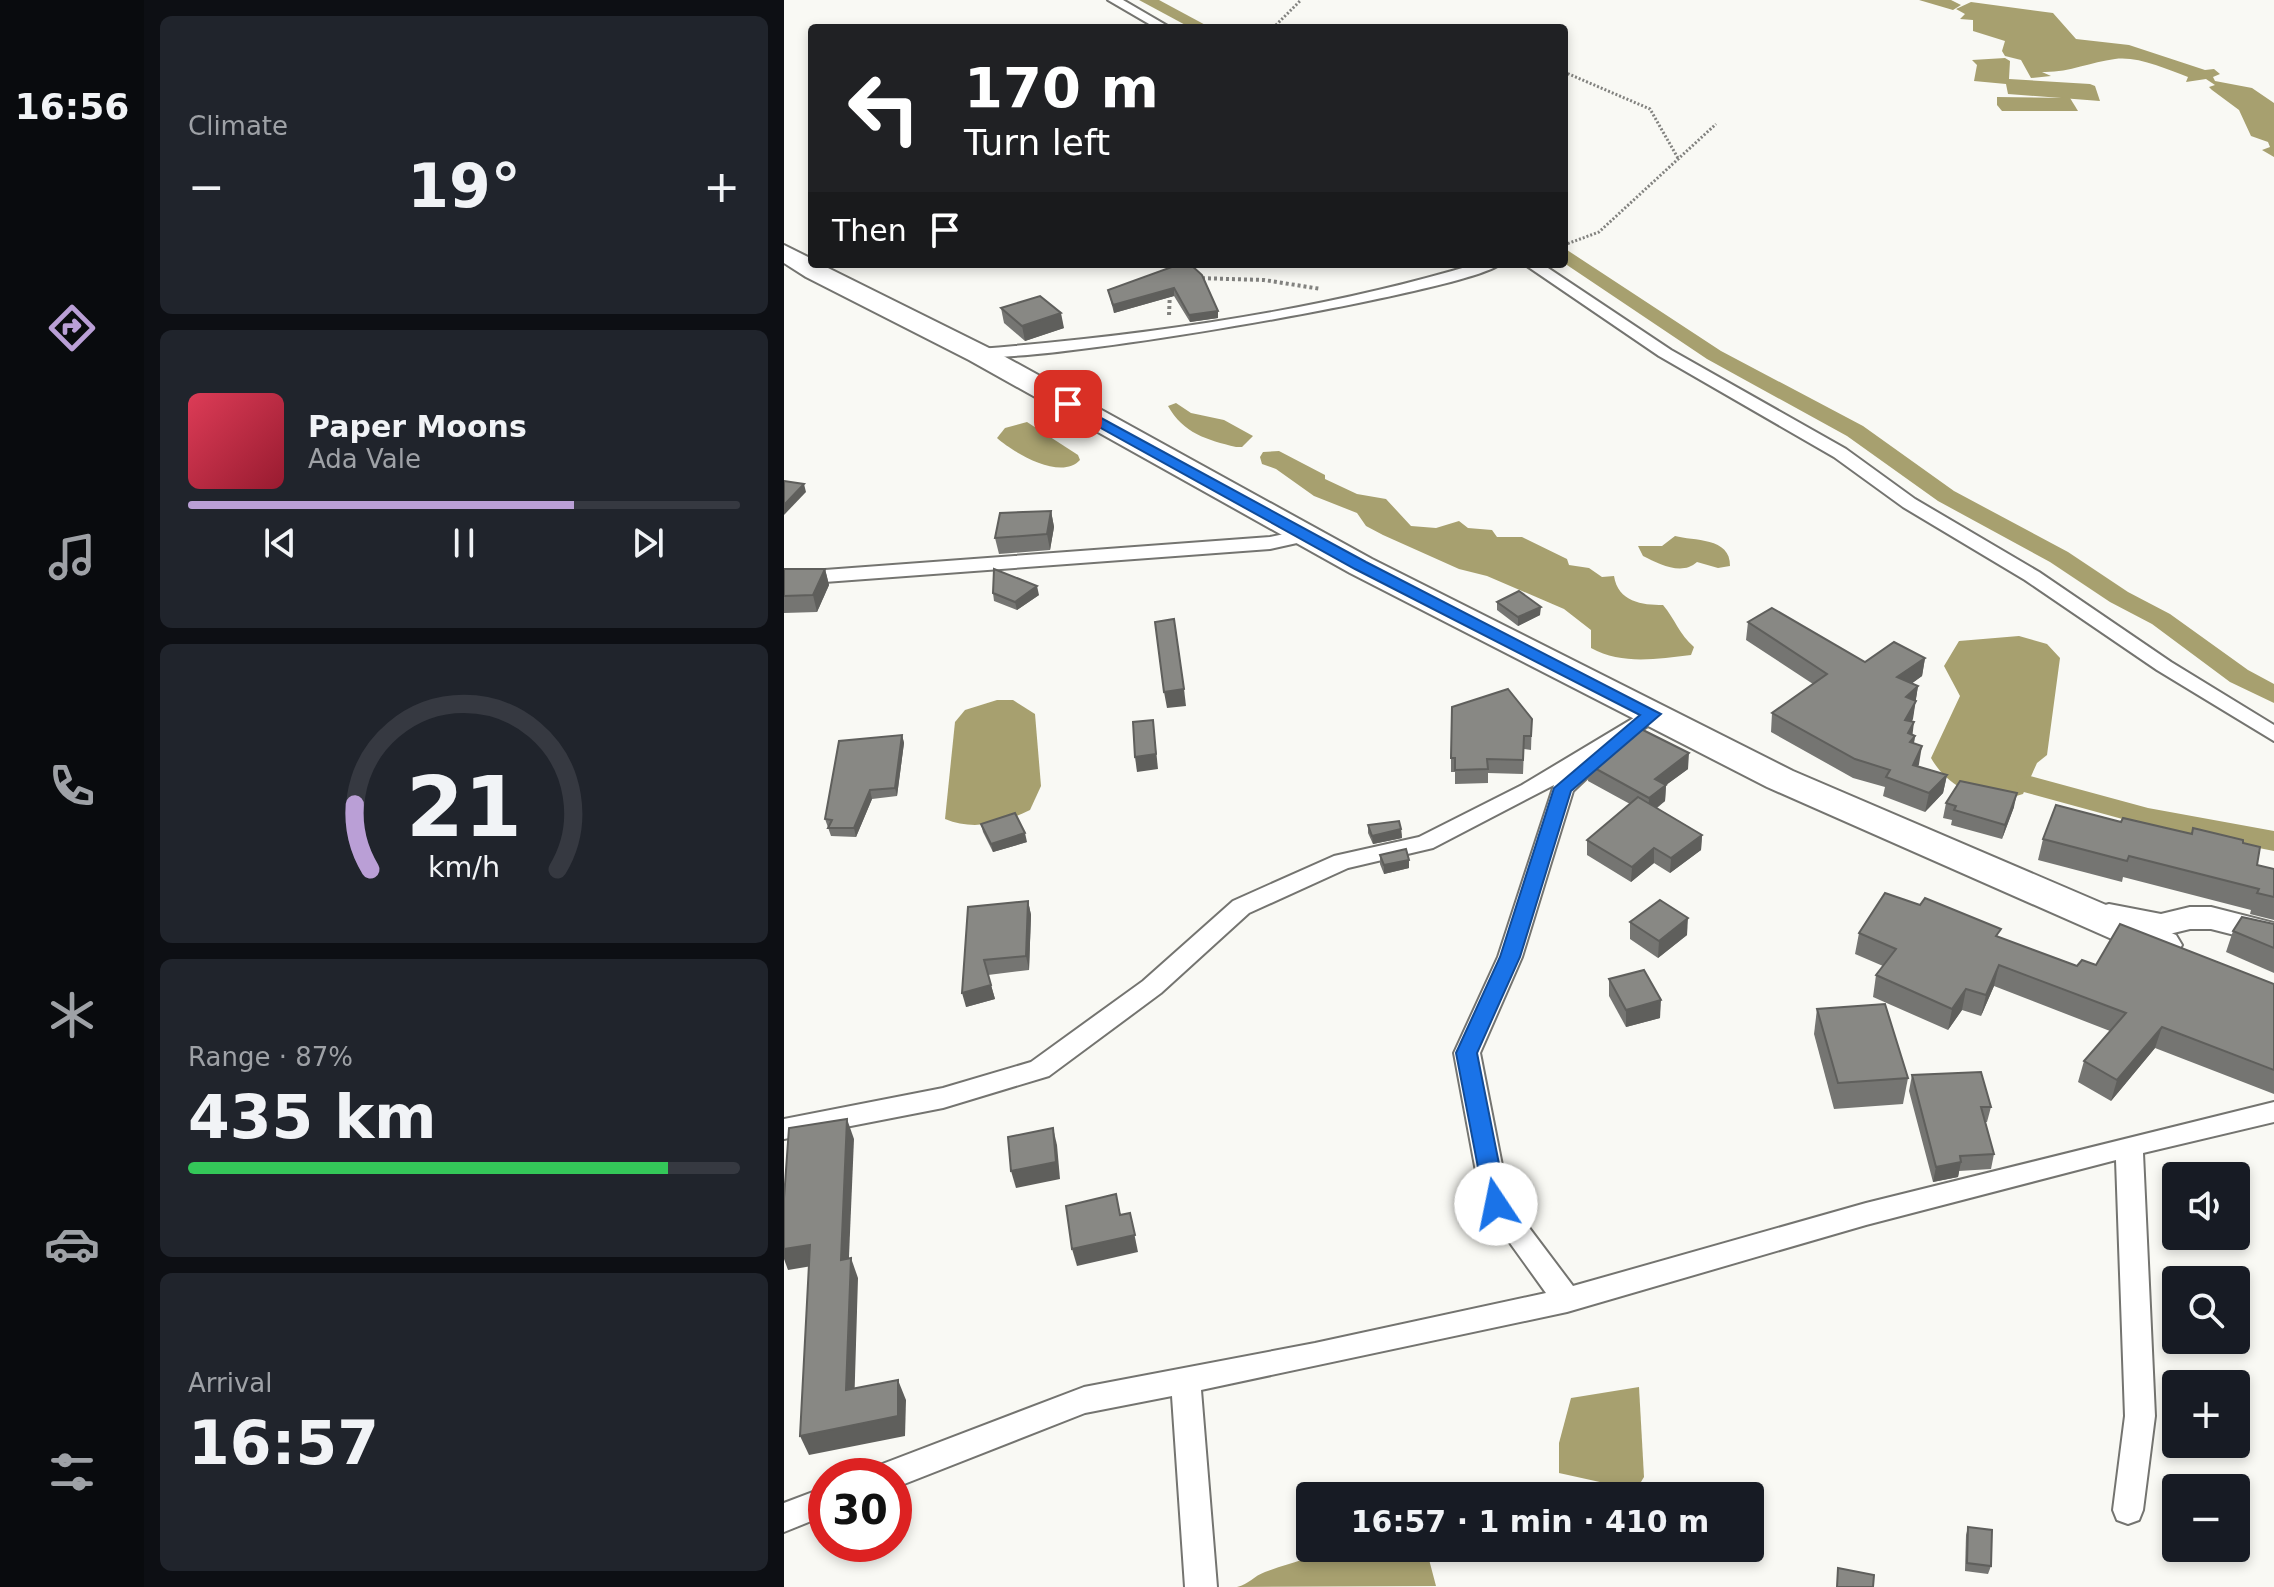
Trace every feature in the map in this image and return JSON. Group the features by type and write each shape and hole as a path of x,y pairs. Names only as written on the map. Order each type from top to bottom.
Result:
{"highway":[{"path":"784,252 808,267"},
{"path":"809,268 979,354 1374,573 1780,779 2189,956"}],"main road":[{"path":"2075,909 2161,925 2190,918 2211,918 2274,934"}],"street":[{"path":"1114,0 1158,24"},
{"path":"979,354 1132,340 1358,298 1476,268"},
{"path":"1538,268 1665,353 1840,453 1909,503 2032,576 2164,666 2274,734"},
{"path":"784,579 1270,543 1308,535"},
{"path":"784,1129 943,1098 1040,1069 1152,987 1241,907 1342,862 1425,843 1530,790 1652,714"},
{"path":"1567,1300 1496,1204 1467,1053 1510,957 1563,788 1652,714"},
{"path":"912,1467 1084,1400 1315,1356 1567,1300 1866,1214 2274,1112"},
{"path":"2128,1510 2140,1416 2129,1146"},
{"path":"1186,1380 1201,1587"},
{"path":"784,1518 808,1508"}],"path":[{"path":"1277,24 1301,0"},
{"path":"1568,74 1650,109 1679,160"},
{"path":"1568,244 1599,232 1716,124"},
{"path":"1193,278 1264,280 1358,298"},
{"path":"1132,340 1171,313 1170,284"}],"shaded area":[{"path":"1971,2 2053,13 2076,39 2129,45 2205,70 2214,69 2220,74 2213,77 2215,81 2252,88 2274,103 2274,157 2262,150 2270,147 2268,142 2251,136 2239,110 2212,90 2209,87 2215,85 2206,79 2186,82 2188,77 2171,70 2124,59 2042,72 2051,76 2031,78 2021,60 2005,56 2002,51 2005,41 1973,31 1973,20 1960,19 1965,14 1956,9"},
{"path":"2005,58 2010,61 2009,79 2090,84 2095,86 2100,101 2008,94 2006,84 1974,81 1977,65 1972,60"},
{"path":"1997,97 2070,98 2078,111 2002,111 1997,105"},
{"path":"1176,403 1191,413 1224,420 1253,436 1242,447 1206,438 1188,429 1174,415 1168,406"},
{"path":"1027,422 1078,455 1080,460 1072,466 1050,466 1014,451 997,438 1005,428"},
{"path":"1279,451 1357,494 1386,499 1411,526 1436,528 1459,521 1468,528 1492,530 1497,537 1522,537 1567,559 1569,565 1589,568 1602,577 1614,576 1620,592 1626,597 1639,603 1663,605 1694,647 1691,655 1627,659 1591,648 1591,630 1564,609 1487,576 1459,569 1383,535 1366,526 1357,513 1314,496 1276,469 1262,464 1260,457 1263,452"},
{"path":"1675,536 1718,545 1729,557 1730,566 1718,568 1697,562 1684,568 1670,567 1643,556 1638,546 1662,546"},
{"path":"2019,636 2047,644 2060,658 2047,755 2037,763 2023,794 1996,798 1983,796 1948,779 1931,758 1960,696 1944,666 1959,641"},
{"path":"997,700 1013,700 1035,714 1041,786 1030,810 1009,819 978,825 945,819 955,722 965,710"},
{"path":"1639,1387 1644,1477 1641,1482 1600,1482 1559,1473 1559,1443 1571,1398"},
{"path":"1296,1562 1430,1562 1436,1586 1237,1587 1265,1572"}],"building":[{"path":"1169,268 1194,268 1202,275 1218,311 1189,315 1174,288 1113,305 1108,290"},
{"path":"1040,296 1061,313 1022,326 1001,308"},
{"path":"784,481 804,484 784,505"},
{"path":"1051,511 1047,534 995,538 1000,513"},
{"path":"784,569 825,569 813,595 784,596"},
{"path":"994,569 1037,586 1015,602 993,593"},
{"path":"1519,591 1541,607 1518,617 1497,602"},
{"path":"1772,608 1865,662 1894,642 1925,658 1897,677 1918,686 1906,697 1916,701 1905,720 1914,722 1908,733 1915,736 1910,742 1922,746 1913,765 1947,775 1929,793 1886,777 1890,770 1855,759 1772,713 1827,674 1748,622"},
{"path":"1174,619 1184,689 1164,692 1155,622"},
{"path":"1508,689 1532,719 1531,736 1524,736 1523,760 1487,759 1488,769 1455,770 1455,758 1451,758 1452,707"},
{"path":"1153,720 1156,754 1135,757 1133,722"},
{"path":"1633,725 1689,753 1655,779 1666,785 1649,798 1589,765"},
{"path":"902,735 895,788 870,790 854,828 828,828 832,820 825,819 839,741"},
{"path":"1960,781 2017,793 2005,825 1954,810 1956,806 1946,803"},
{"path":"1638,797 1702,835 1671,858 1654,848 1632,867 1587,840"},
{"path":"2056,805 2121,822 2123,818 2192,834 2193,828 2260,847 2257,865 2274,869 2274,897 2257,893 2259,889 2129,856 2127,861 2043,839"},
{"path":"1015,813 1025,833 991,844 981,824"},
{"path":"1399,821 1401,829 1372,836 1368,825"},
{"path":"1406,849 1409,860 1384,865 1380,855"},
{"path":"1885,893 1920,905 1925,898 2001,929 1996,936 2077,966 2082,960 2096,965 2120,924 2274,984 2274,1070 2162,1027 2117,1080 2084,1061 2126,1013 1999,965 1986,995 1966,989 1952,1009 1876,975 1896,949 1859,933"},
{"path":"1660,900 1688,918 1659,941 1630,922"},
{"path":"1028,901 1026,956 984,960 991,985 962,993 968,907"},
{"path":"2242,917 2274,924 2274,948 2233,931"},
{"path":"1644,970 1661,1000 1626,1010 1609,979"},
{"path":"1885,1004 1908,1078 1838,1083 1817,1009"},
{"path":"1981,1072 1991,1107 1981,1107 1994,1154 1960,1156 1961,1162 1936,1167 1912,1075"},
{"path":"847,1119 841,1260 851,1258 846,1390 898,1380 898,1416 800,1436 810,1245 784,1249 789,1128"},
{"path":"1053,1128 1056,1162 1011,1171 1008,1137"},
{"path":"1116,1194 1120,1215 1130,1213 1135,1235 1072,1249 1066,1206"},
{"path":"1968,1527 1992,1530 1991,1566 1967,1563"},
{"path":"1838,1568 1874,1575 1873,1587 1837,1587"}],"waterway":[{"path":"1147,0 1195,24"},
{"path":"1927,0 1953,5"},
{"path":"1568,257 1714,355 1855,431 1946,496 2059,557 2119,597 2161,619 2239,676 2274,695"},
{"path":"2030,785 2148,817 2274,841"}],"route":[{"path":"1068,404 1361,566 1652,714 1563,788 1510,957 1467,1053 1496,1204"}]}
